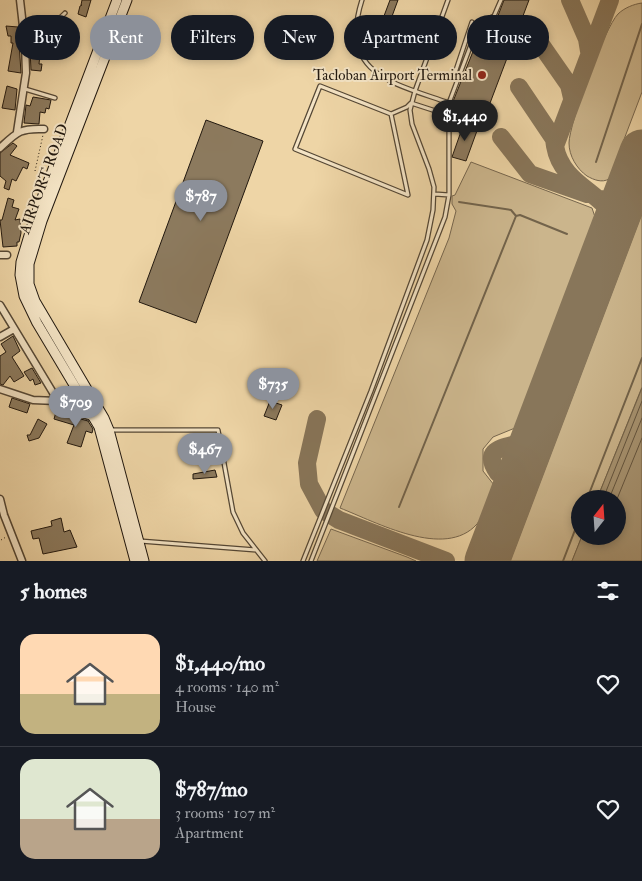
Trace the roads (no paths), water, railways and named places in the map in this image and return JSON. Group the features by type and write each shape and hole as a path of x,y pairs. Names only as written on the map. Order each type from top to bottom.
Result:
{"main road":[{"name":"AIRPORT ROAD","path":"68,366 37,323 24,296 20,274 21,262 34,219 117,0"},
{"name":"AIRPORT ROAD","path":"127,0 42,221 29,264 29,284 35,302 68,366 98,416 110,430 144,561"},
{"name":"AIRPORT ROAD","path":"98,416 135,561"}],"street":[{"path":"20,0 22,15"},
{"path":"17,132 24,88 26,60"},
{"path":"0,148 17,132 24,129 44,129"},
{"path":"0,305 57,401 66,409 98,416"},
{"path":"0,337 14,329"},
{"path":"0,389 33,400 57,401"},
{"path":"0,498 2,516 22,561"}],"lane":[{"path":"362,0 355,37 360,53 374,71 415,91 449,103"},
{"path":"302,561 422,259 431,223 435,194 432,177 412,124 411,103 448,0"},
{"path":"494,15 501,0"},
{"path":"458,80 454,76 467,36"},
{"path":"311,561 445,217 449,195 449,103 467,56"},
{"path":"391,114 408,195 295,149 320,86 391,114 407,107 411,103"},
{"path":"24,88 55,98"},
{"path":"411,103 448,115"},
{"path":"435,194 449,195"},
{"path":"422,259 429,262"},
{"path":"371,391 377,394"},
{"path":"110,430 218,430 233,512 243,533 265,561"},
{"path":"138,541 256,550"}],"water":[{"path":"642,388 642,561 572,561 578,545 626,545 626,490 601,490"}],"waterway":[{"path":"596,162 642,24"},
{"path":"459,202 511,210 516,216"},
{"path":"399,507 516,216 520,215 567,234"},
{"path":"591,490 642,358"},
{"path":"563,561 571,540"}],"place":[{"name":"Tacloban Airport Terminal","path":"482,75"}]}
